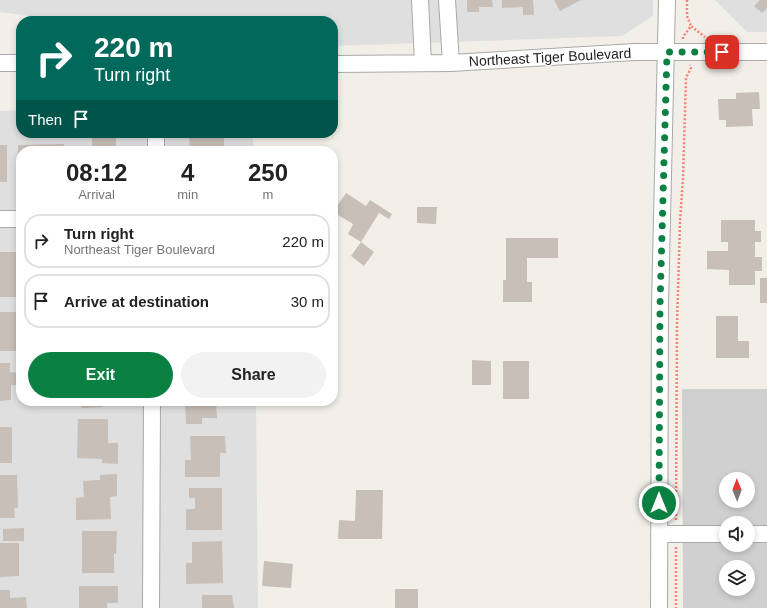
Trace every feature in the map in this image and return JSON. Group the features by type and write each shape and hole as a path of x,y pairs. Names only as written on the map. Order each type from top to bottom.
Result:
{"street":[{"path":"420,0 423,63"},
{"path":"447,0 451,63"},
{"path":"659,608 660,306 667,0"},
{"name":"Northeast Tiger Boulevard","path":"338,64 451,63 635,52 767,52"},
{"path":"0,63 16,63"},
{"path":"0,219 16,219"},
{"path":"151,608 152,406"},
{"path":"659,534 719,534"},
{"path":"755,534 767,534"}],"path":[{"path":"687,0 687,16 691,26"},
{"path":"676,608 677,324 686,78 691,68"}],"shaded area":[{"path":"0,0 653,0 653,16 622,36 338,46 338,16 30,16 0,12"},
{"path":"715,0 767,0 767,32 747,32"},
{"path":"16,110 16,138 253,138 253,146 16,146 16,406 256,406 258,608 0,608 0,111"},
{"path":"682,389 767,389 767,608 683,608"}],"building":[{"path":"467,0 492,0 493,7 479,7 479,12 467,12"},
{"path":"502,0 533,0 534,15 523,15 523,7 502,8"},
{"path":"554,0 581,0 560,11"},
{"path":"760,0 767,0 767,8 762,13 754,6"},
{"path":"759,92 760,109 752,109 753,126 726,127 726,120 719,120 718,99 736,99 736,93"},
{"path":"92,138 116,138 116,146 92,146"},
{"path":"189,138 224,138 224,146 190,146"},
{"path":"64,144 64,146 18,146"},
{"path":"0,145 7,145 7,182 0,182"},
{"path":"346,193 366,206 370,200 392,214 389,219 379,213 361,242 348,234 353,224 338,215 338,205"},
{"path":"417,207 437,207 436,224 417,223"},
{"path":"721,220 755,220 755,231 761,231 761,242 755,242 755,257 762,257 762,271 755,271 755,285 729,285 729,270 707,269 707,251 728,251 728,242 721,242"},
{"path":"506,238 558,238 558,258 527,258 527,282 532,282 532,302 503,302 503,280 506,280"},
{"path":"361,242 374,252 364,266 351,256"},
{"path":"0,252 16,252 16,297 0,297"},
{"path":"760,278 767,278 767,303 760,303"},
{"path":"0,312 16,312 16,351 0,351"},
{"path":"716,316 738,316 738,341 749,341 749,358 716,358"},
{"path":"472,360 491,361 491,385 472,385"},
{"path":"503,361 529,361 529,399 503,399"},
{"path":"0,363 10,363 10,372 16,373 16,385 11,385 11,400 0,401"},
{"path":"82,406 103,406 103,407 82,408"},
{"path":"185,406 216,406 217,418 202,418 202,424 186,424"},
{"path":"78,419 108,419 108,443 118,443 118,464 102,463 102,459 77,458"},
{"path":"0,427 12,427 12,463 0,463"},
{"path":"190,436 225,436 226,453 220,453 220,477 185,477 185,460 191,460"},
{"path":"117,474 117,496 110,497 111,519 76,520 76,498 84,497 83,481 100,480 100,475"},
{"path":"0,475 17,475 18,508 14,508 15,518 0,518"},
{"path":"189,488 222,488 222,530 186,530 186,509 195,509 195,498 189,498"},
{"path":"356,490 383,490 382,539 338,539 339,520 355,521"},
{"path":"24,528 24,541 3,541 3,529"},
{"path":"82,531 117,531 116,554 114,553 114,573 82,573"},
{"path":"222,541 223,583 186,584 186,563 192,563 192,542"},
{"path":"0,543 19,543 19,576 0,577"},
{"path":"264,561 293,564 291,588 262,586"},
{"path":"79,586 118,586 118,603 107,603 107,608 79,608"},
{"path":"395,589 418,589 418,608 395,608"},
{"path":"0,590 10,590 10,598 26,597 27,608 0,608"},
{"path":"202,595 232,595 234,608 202,608"}],"route":[{"path":"659,503 660,306 667,52 722,52"}]}
